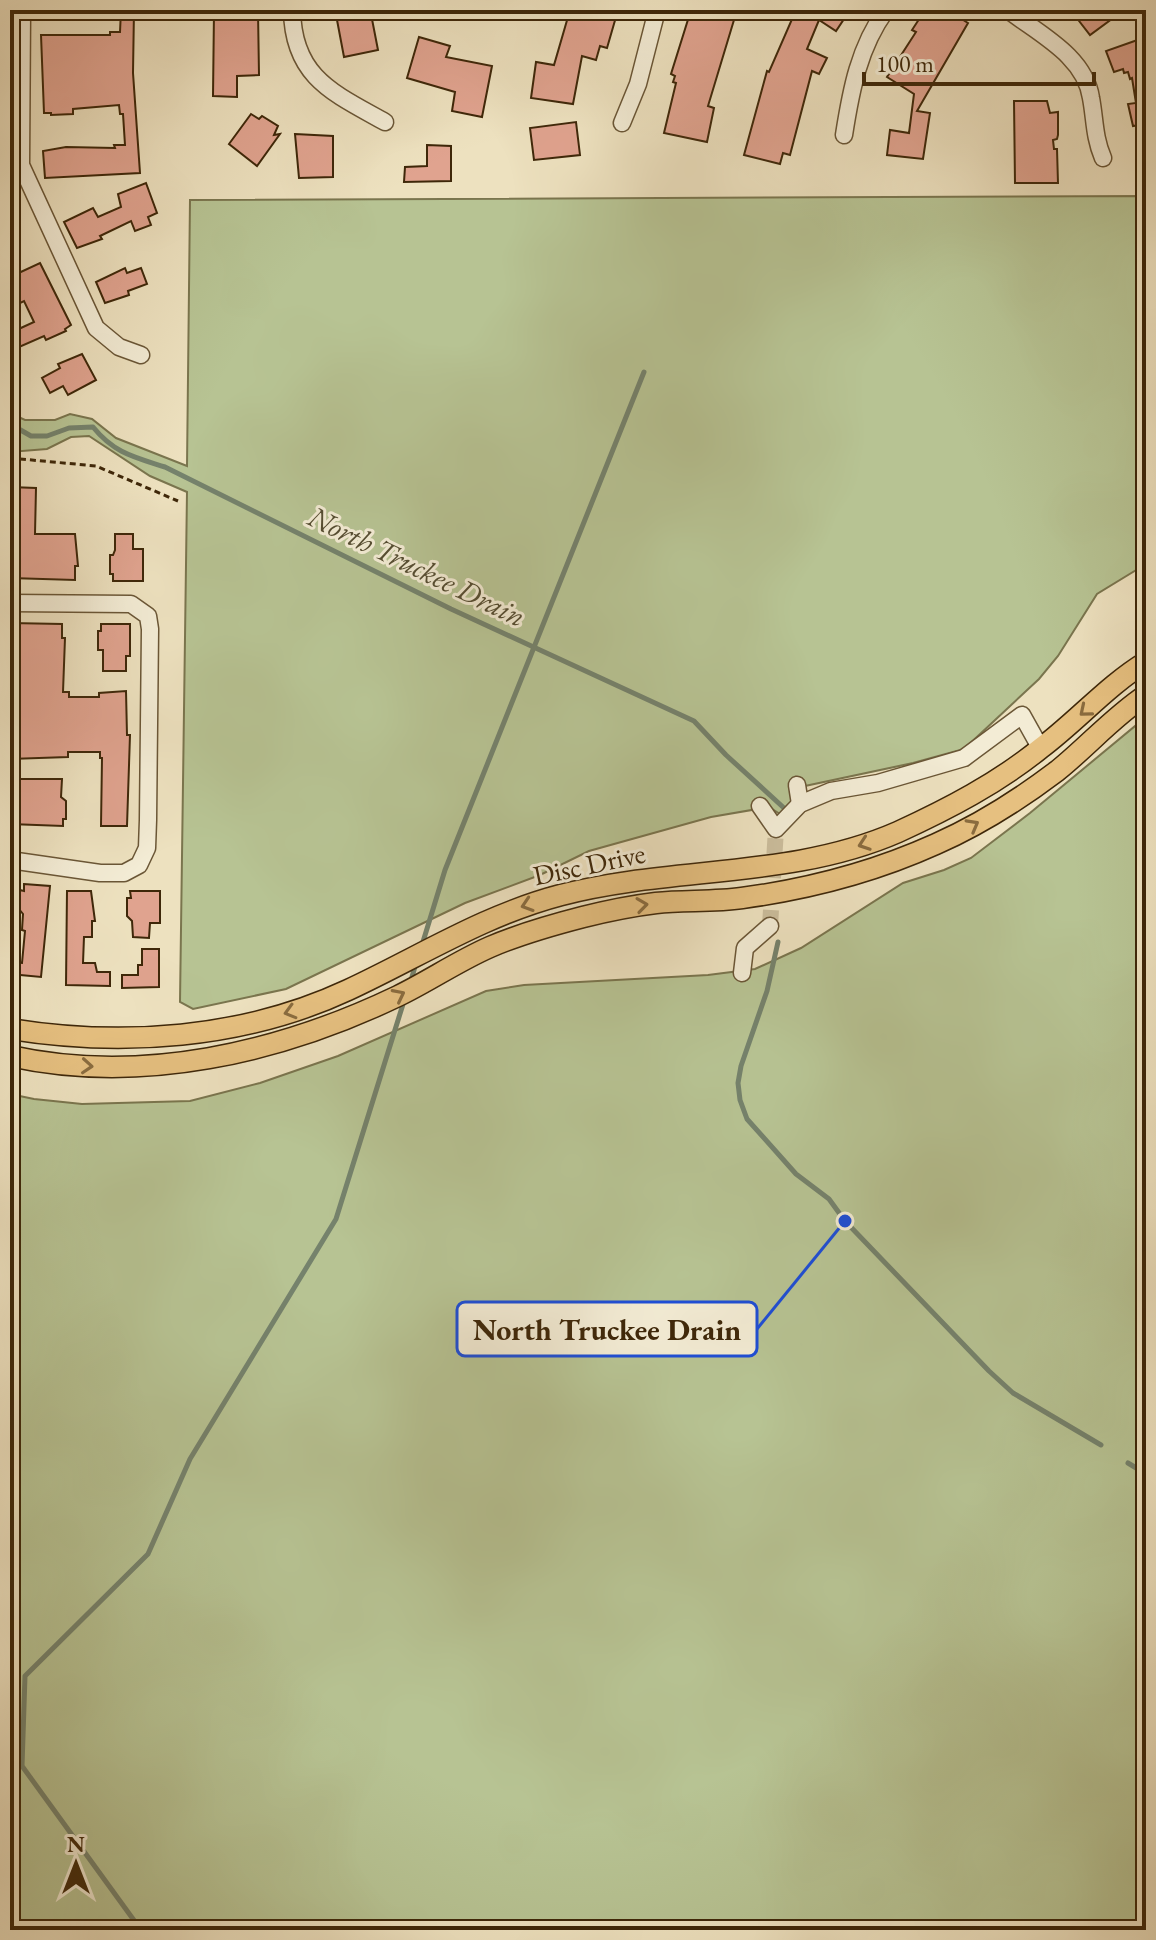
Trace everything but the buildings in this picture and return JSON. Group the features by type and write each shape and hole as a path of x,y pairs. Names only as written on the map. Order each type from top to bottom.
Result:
{"main road":[{"name":"Disc Drive","path":"10,1029 59,1036 129,1038 230,1028 314,1005 466,929 535,903 627,881 771,867 859,847 895,833 975,793 1041,749 1146,662"},
{"name":"Disc Drive","path":"10,1056 58,1063 128,1066 193,1061 248,1051 342,1021 527,933 620,908 738,899 862,873 940,843 1002,809 1056,771 1146,695"}],"street":[{"path":"22,10 16,108 21,165 96,328 119,347 141,355"},
{"path":"292,10 298,52 315,78 385,122"},
{"path":"622,123 638,84 657,10"},
{"path":"844,135 853,78 874,27 886,10"},
{"path":"1008,10 1027,16 1079,67 1091,96 1093,129 1103,158"},
{"path":"10,603 131,604 148,616 150,629 147,848 139,865 124,873 100,873 10,860"},
{"path":"760,806 776,829 800,804 831,791 878,783 964,758 1022,715 1041,749"},
{"path":"797,785 800,804"},
{"path":"742,973 745,948 770,926"}],"path":[{"path":"10,458 96,466 178,501"}],"green space":[{"path":"1146,196 1146,564 1097,594 1058,656 1039,679 964,749 805,786 792,791 791,804 780,814 769,807 711,817 589,851 540,875 465,903 286,989 193,1009 180,1002 187,492 150,476 89,436 71,437 47,449 10,452 10,413 25,420 55,420 70,414 92,419 116,438 187,466 190,200"},
{"path":"1146,717 1146,1930 10,1930 10,1094 82,1104 190,1101 260,1083 338,1056 486,991 524,985 708,975 755,969 801,948 903,883 971,858"}],"waterway":[{"path":"422,945 445,870 644,372"},
{"name":"North Truckee Drain","path":"10,424 31,436 47,436 69,428 93,427 125,453 165,467 451,609 694,721 784,808"},
{"name":"North Truckee Drain","path":"778,942 767,991 738,1083 747,1119 796,1174 829,1199 845,1221 989,1371 1013,1393 1101,1445"},
{"path":"410,984 416,963"},
{"path":"141,1930 22,1766 25,1676 148,1554 190,1459 336,1219 404,1001"},
{"name":"North Truckee Drain","path":"1128,1463 1146,1474"}],"tunnel":[{"path":"770,926 776,829"}],"place":[{"name":"North Truckee Drain","path":"845,1221"}]}
